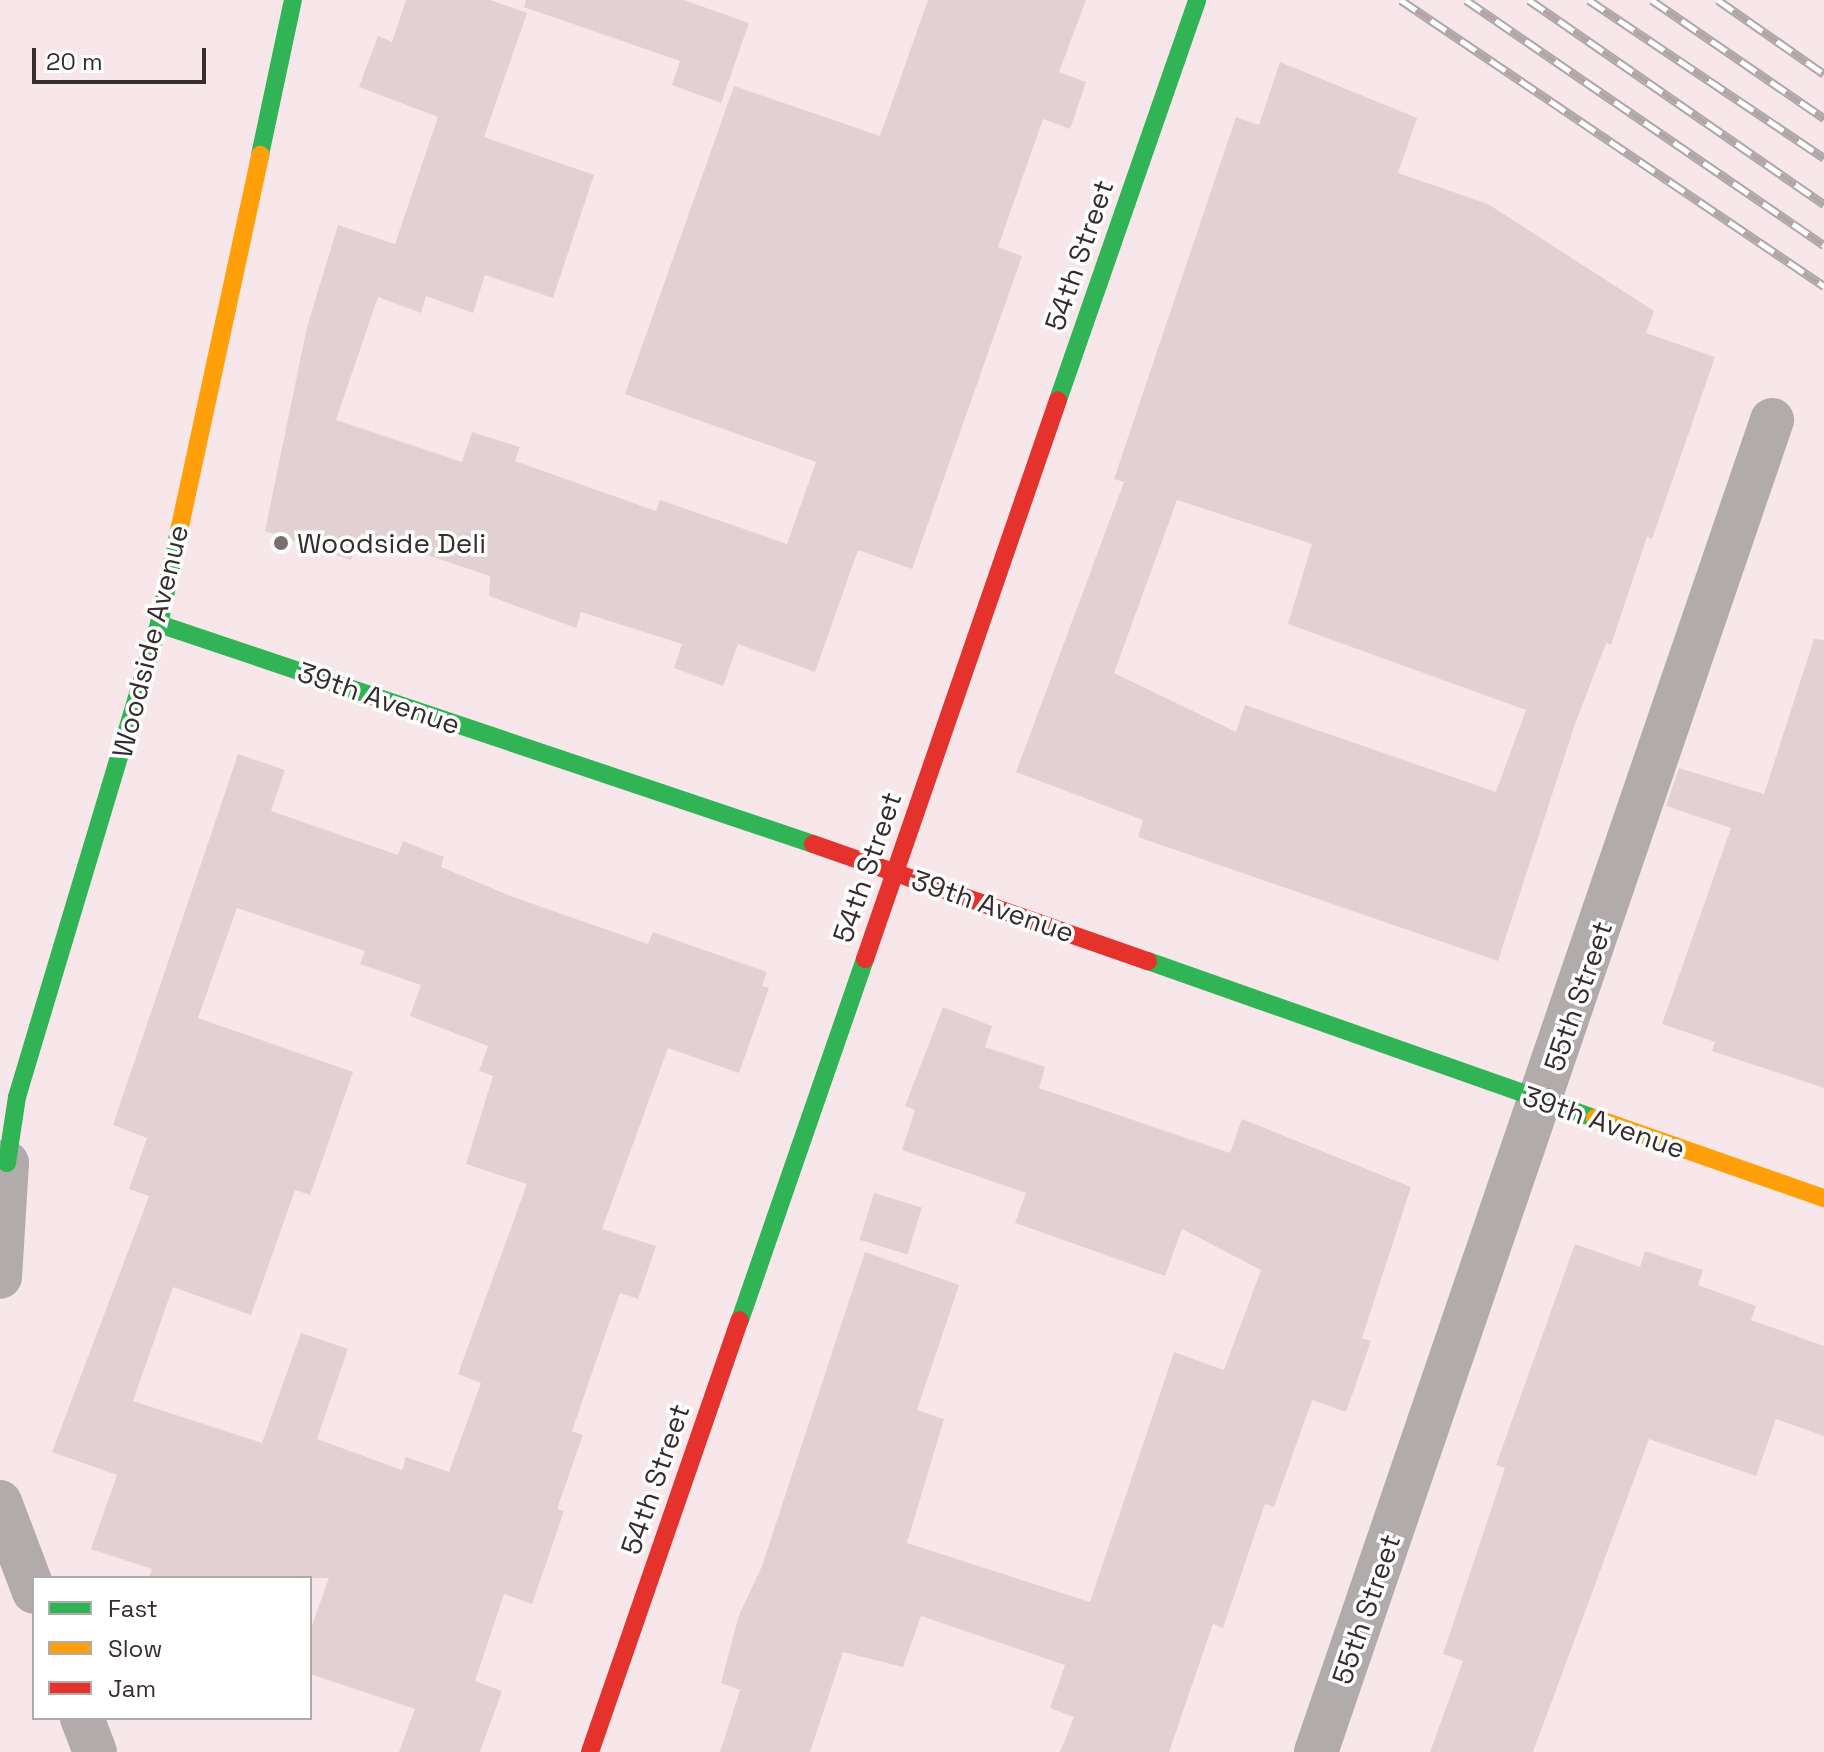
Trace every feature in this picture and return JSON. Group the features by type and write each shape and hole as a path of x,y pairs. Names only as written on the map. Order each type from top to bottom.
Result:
{"street":[{"name":"Woodside Avenue","path":"0,1277 3,1162 17,1097 159,624 293,0"},
{"name":"54th Street","path":"590,1752 1197,0"},
{"name":"55th Street","path":"1316,1752 1543,1101 1772,420"},
{"name":"39th Avenue","path":"159,624 895,872 1824,1198"},
{"path":"0,1502 32,1587"},
{"path":"83,1720 95,1752"}],"building":[{"path":"406,0 490,0 527,13 484,137 594,175 553,298 485,275 473,313 426,296 421,313 378,297 336,420 462,462 472,432 520,447 515,461 656,511 660,500 787,544 816,462 625,394 734,86 880,136 928,0 1086,0 1059,72 1086,82 1070,129 1043,119 998,247 1022,256 912,569 858,550 815,672 738,644 723,686 674,668 682,644 581,612 576,628 489,596 490,576 361,533 351,560 265,531 307,327 338,225 395,244 438,117 359,87 378,36 392,42"},
{"path":"526,0 684,0 749,23 721,103 672,85 680,61 524,7"},
{"path":"1280,62 1417,118 1398,173 1488,204 1654,311 1646,333 1715,357 1652,539 1647,537 1611,645 1606,643 1574,727 1498,961 1138,837 1143,820 1016,772 1124,482 1114,479 1236,117 1259,125","holes":["1177,500 1312,544 1288,624 1526,710 1496,792 1245,705 1236,732 1114,673"]},
{"path":"1814,639 1824,640 1824,1088 1712,1051 1715,1042 1662,1024 1731,828 1666,806 1679,768 1764,794"},
{"path":"238,754 285,770 271,811 398,855 403,841 444,857 441,867 513,897 648,944 653,932 767,972 762,986 769,988 739,1073 668,1048 602,1229 656,1246 638,1299 620,1293 595,1364 572,1431 583,1435 557,1509 564,1511 532,1604 504,1594 475,1681 502,1691 480,1752 399,1752 415,1709 312,1675 312,1625 329,1578 150,1576 152,1569 91,1549 117,1475 52,1452 149,1196 129,1189 147,1138 113,1125","holes":["237,908 365,951 360,964 421,985 410,1016 488,1046 479,1071 493,1076 466,1164 527,1184 458,1374 481,1383 449,1472 406,1457 402,1470 317,1439 348,1349 301,1333 262,1443 133,1401 173,1287 251,1315 295,1190 310,1195 353,1072 198,1018"]},
{"path":"943,1007 992,1026 985,1047 1045,1067 1039,1088 1230,1153 1242,1119 1411,1187 1362,1338 1371,1341 1346,1412 1312,1400 1274,1507 1265,1504 1223,1628 1213,1624 1169,1752 1060,1752 1074,1717 1050,1708 1065,1665 921,1616 903,1667 843,1652 810,1752 720,1752 740,1690 721,1683 739,1615 762,1566 865,1252 959,1285 917,1410 944,1419 907,1543 1090,1602 1174,1352 1224,1370 1261,1270 1182,1229 1165,1276 1015,1223 1026,1193 902,1150 915,1110 905,1106"},
{"path":"874,1193 922,1208 907,1254 860,1240"},
{"path":"1575,1244 1640,1267 1645,1251 1703,1270 1698,1285 1756,1306 1751,1320 1824,1346 1824,1436 1776,1419 1756,1476 1649,1439 1533,1752 1430,1752 1463,1661 1443,1654 1505,1468 1496,1465"}],"railway":[{"path":"1401,0 1824,286"},
{"path":"1466,0 1824,245"},
{"path":"1529,0 1824,204"},
{"path":"1589,0 1824,158"},
{"path":"1652,0 1824,118"},
{"path":"1718,0 1824,74"}],"traffic: fast":[{"path":"260,155 293,0"},
{"path":"1058,400 1197,0"},
{"path":"7,1163 17,1097 159,624 179,531"},
{"path":"159,624 813,844"},
{"path":"740,1320 865,959"},
{"path":"1148,961 1595,1118"}],"traffic: slow":[{"path":"179,531 260,155"},
{"path":"1595,1118 1824,1198"}],"traffic: jam":[{"path":"865,959 1058,400"},
{"path":"813,844 1148,961"},
{"path":"590,1752 740,1320"}],"place":[{"name":"Woodside Deli","path":"281,543"}]}
